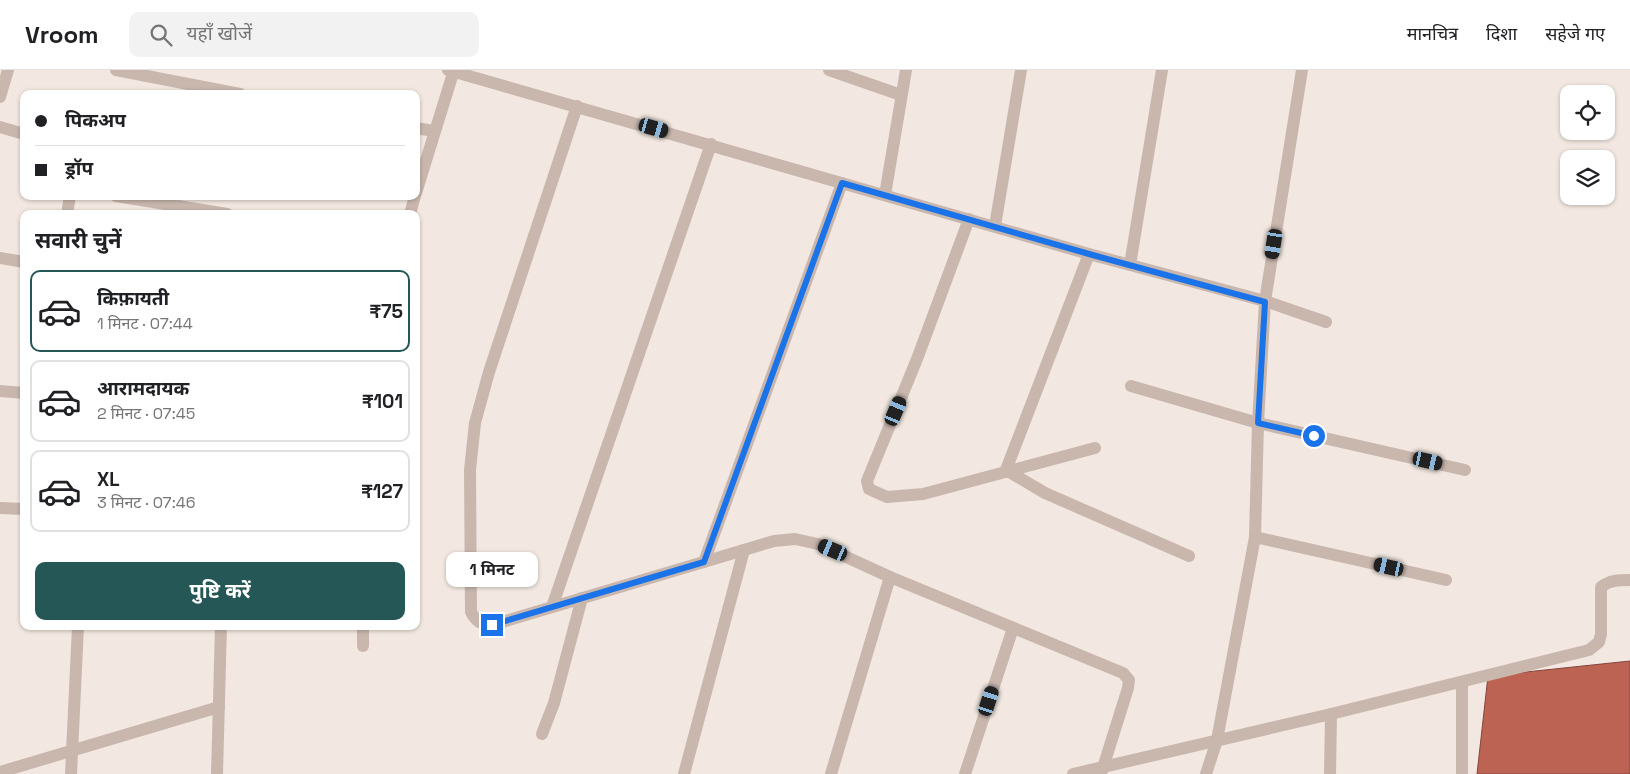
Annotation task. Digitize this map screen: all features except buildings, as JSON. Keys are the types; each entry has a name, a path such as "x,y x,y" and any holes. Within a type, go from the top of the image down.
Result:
{"street":[{"path":"0,97 8,70"},
{"path":"116,70 219,90"},
{"path":"420,179 452,70 1089,254 1265,302 1326,322"},
{"path":"829,70 901,95"},
{"path":"885,195 906,70"},
{"path":"995,226 1021,70"},
{"path":"1130,265 1162,70"},
{"path":"1206,774 1217,740 1255,537 1258,423 1265,302 1302,70"},
{"path":"577,106 489,372 475,423 470,470 470,612 474,618 485,625 492,625 774,541 795,539 818,544 890,578 1123,673 1129,680 1128,688 1102,771"},
{"path":"0,127 20,133"},
{"path":"420,129 434,131"},
{"path":"552,607 711,144"},
{"path":"704,562 842,183"},
{"path":"141,200 202,210"},
{"path":"969,219 918,358 867,481 868,489 876,494 900,497 923,494 1006,470 1095,448"},
{"path":"1006,470 1089,254"},
{"path":"0,258 20,261"},
{"path":"1131,386 1258,423 1466,470"},
{"path":"0,391 20,393"},
{"path":"1006,470 1045,493 1190,556"},
{"path":"0,508 20,509"},
{"path":"1255,537 1446,580"},
{"path":"684,774 744,550"},
{"path":"831,774 890,578"},
{"path":"1073,774 1102,771 1217,740 1331,714 1589,650 1599,642 1601,634 1602,587 1607,582 1630,580"},
{"path":"542,734 554,703 582,598"},
{"path":"965,774 1013,628"},
{"path":"72,774 78,630"},
{"path":"217,774 221,630"},
{"path":"363,630 363,646"},
{"path":"1462,682 1462,774"},
{"path":"0,772 219,707"},
{"path":"1330,774 1331,714"}],"route":[{"path":"492,625 704,562 842,183 1265,302 1258,423 1314,436"}]}
